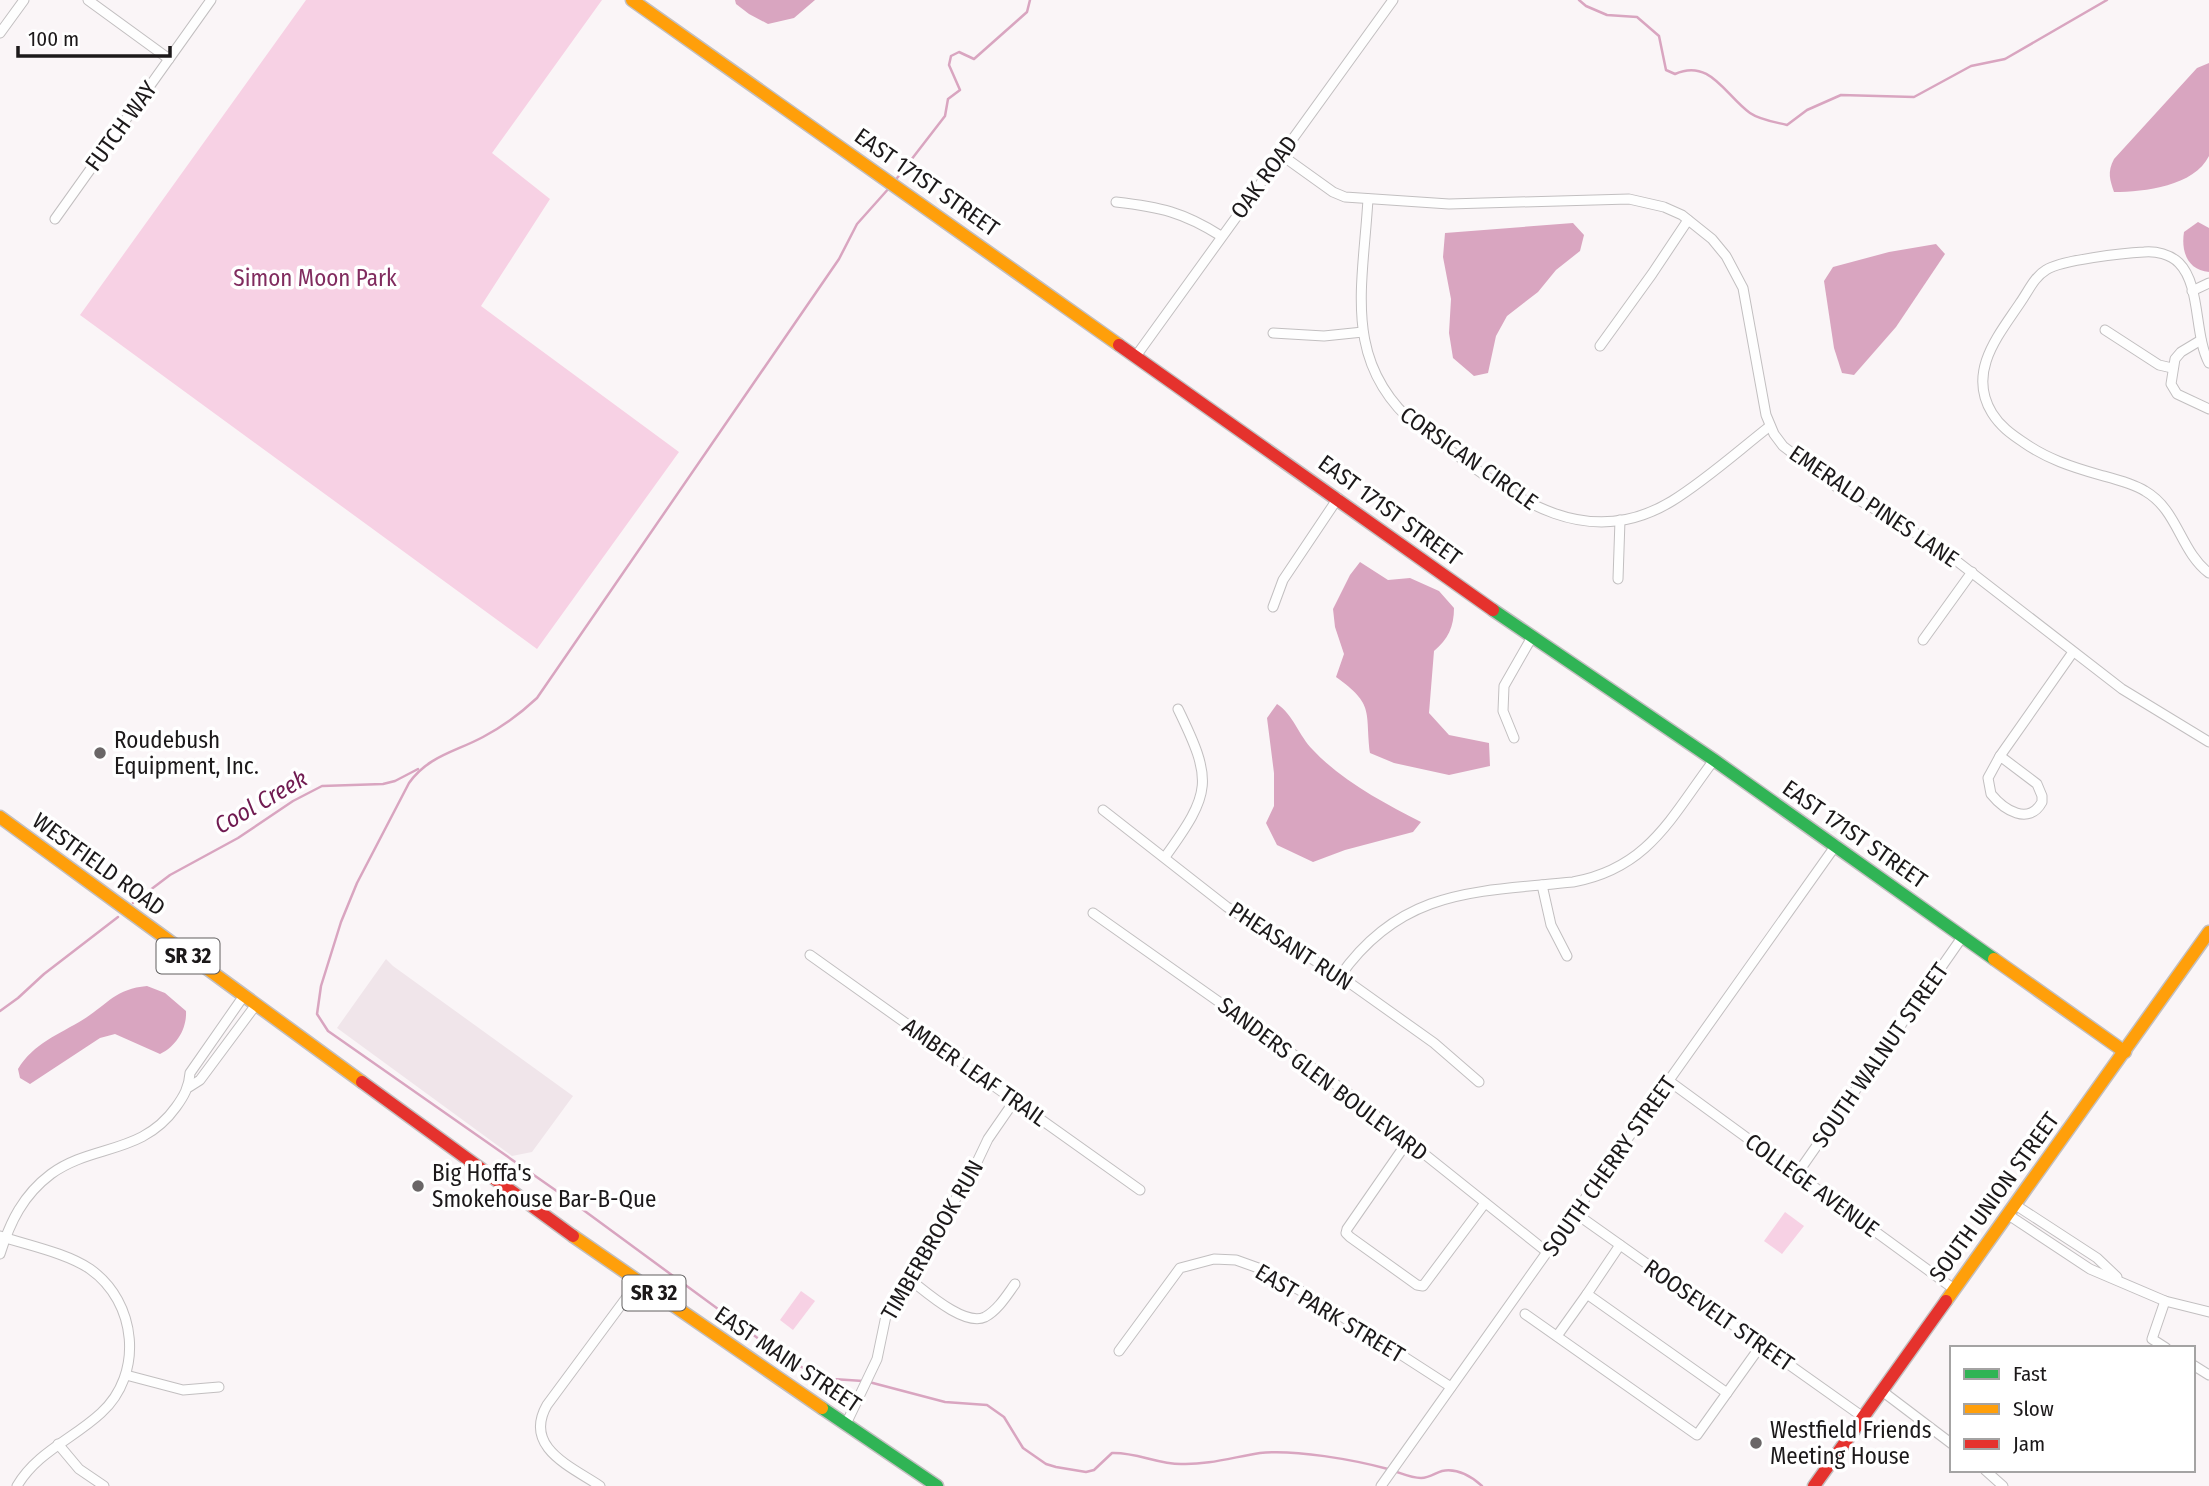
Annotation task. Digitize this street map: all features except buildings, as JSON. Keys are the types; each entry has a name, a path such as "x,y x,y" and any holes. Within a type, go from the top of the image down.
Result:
{"street":[{"path":"0,33 24,0"},
{"path":"88,0 169,59"},
{"name":"FUTCH WAY","path":"55,219 211,0"},
{"name":"EAST 171ST STREET","path":"632,0 1532,637 1836,845 2125,1052"},
{"name":"OAK ROAD","path":"1136,356 1392,0"},
{"name":"EMERALD PINES LANE","path":"1280,154 1333,192 1345,197 1449,204 1629,199 1664,207 1688,219 1712,239 1726,256 1743,288 1763,405 1770,426 1783,446 1807,467 1861,502 1936,545 2146,705 2209,742"},
{"name":"CORSICAN CIRCLE","path":"1368,199 1363,332 1370,364 1378,382 1389,399 1418,426 1540,510 1575,520 1620,520 1655,510 1672,501 1770,426"},
{"path":"1116,202 1174,211 1221,236"},
{"path":"1600,345 1688,219"},
{"path":"2209,363 2201,340 2188,276 2178,262 2165,254 2146,252 2066,262 2047,268 2032,284 1987,354 1982,374 1988,406 2002,426 2038,453 2067,465 2137,486 2153,497 2170,514 2194,559 2209,573"},
{"path":"2192,291 2209,283"},
{"path":"2105,330 2160,365 2172,368"},
{"path":"1273,334 1324,336 1363,332"},
{"path":"2201,340 2181,352 2175,359 2171,384 2177,394 2209,409"},
{"path":"1273,607 1283,580 1338,498"},
{"path":"1618,579 1620,520"},
{"path":"1923,640 1972,572"},
{"path":"1514,738 1503,711 1504,686 1532,637"},
{"path":"2000,756 2029,777 2040,789 2042,802 2032,813 2025,815 2014,812 1991,794 1988,778 2000,756 2073,652"},
{"path":"1166,857 1196,811 1203,783 1198,753 1178,709"},
{"path":"1340,976 1352,959 1377,935 1418,908 1464,893 1589,879 1619,868 1632,860 1659,833 1714,760"},
{"name":"PHEASANT RUN","path":"1103,810 1227,906 1340,976 1434,1043 1479,1082"},
{"name":"WESTFIELD ROAD","path":"0,817 376,1094"},
{"name":"SOUTH CHERRY STREET","path":"1381,1486 1836,845"},
{"path":"1542,885 1551,925 1567,956"},
{"name":"SANDERS GLEN BOULEVARD","path":"1093,913 1348,1093 1548,1252"},
{"name":"SOUTH UNION STREET","path":"1814,1486 2209,932"},
{"name":"SOUTH WALNUT STREET","path":"1797,1174 1963,936"},
{"name":"AMBER LEAF TRAIL","path":"810,955 1140,1190"},
{"path":"189,1087 190,1073 243,997"},
{"path":"0,1254 3,1237 15,1214 41,1182 64,1167 134,1142 164,1123 189,1087 200,1080 255,1006"},
{"name":"COLLEGE AVENUE","path":"1669,1081 1954,1289"},
{"name":"EAST MAIN STREET","path":"376,1094 638,1282 846,1424 918,1481 937,1486"},
{"name":"TIMBERBROOK RUN","path":"846,1424 877,1359 887,1311 927,1249 939,1223 968,1181 988,1139 1015,1100"},
{"path":"1408,1141 1348,1227 1346,1232 1350,1237 1417,1285 1423,1286 1485,1203"},
{"path":"2011,1209 2097,1258 2121,1281 2165,1301 2209,1312"},
{"name":"ROOSEVELT STREET","path":"1575,1213 1864,1416"},
{"path":"3,1237 79,1263 99,1276 121,1305 131,1340 126,1375 102,1413 32,1465 17,1486"},
{"path":"1557,1336 1620,1245"},
{"name":"EAST PARK STREET","path":"1119,1351 1180,1268 1214,1259 1236,1260 1261,1269 1310,1296 1451,1387"},
{"path":"908,1278 956,1313 974,1319 990,1314 1015,1284"},
{"path":"600,1486 551,1452 541,1439 539,1426 547,1405 638,1282"},
{"path":"1587,1294 1727,1392"},
{"path":"2163,1346 2152,1339 2165,1301"},
{"path":"1525,1314 1697,1435 1762,1345"},
{"path":"126,1375 183,1390 219,1387"},
{"path":"1882,1391 1950,1442"},
{"path":"58,1444 79,1469 104,1486"},
{"path":"1987,1472 2003,1486"}],"shaded area":[{"path":"735,0 815,0 794,18 768,24 749,14 736,4"},
{"path":"2209,63 2209,156 2202,166 2181,181 2168,185 2140,191 2114,192 2110,172 2114,159 2197,68"},
{"path":"2198,222 2209,228 2209,272 2195,268 2185,252 2184,232"},
{"path":"1573,223 1584,235 1580,251 1556,270 1538,292 1507,316 1496,336 1488,373 1474,376 1453,358 1449,333 1451,299 1443,257 1445,233"},
{"path":"1936,244 1945,254 1896,327 1854,375 1842,373 1834,348 1824,281 1833,267 1889,252"},
{"path":"1360,562 1388,580 1410,578 1439,591 1454,608 1449,632 1434,651 1429,713 1449,735 1489,743 1490,766 1449,775 1394,763 1370,753 1363,702 1336,677 1344,654 1335,627 1333,609 1350,575"},
{"path":"1277,704 1287,713 1313,750 1337,772 1378,799 1421,822 1413,832 1345,850 1313,862 1277,845 1266,823 1274,806 1274,773 1267,718"},
{"path":"386,959 573,1096 532,1152 512,1156 337,1028"},
{"path":"147,986 165,993 186,1011 180,1036 166,1051 160,1054 115,1034 100,1038 30,1084 20,1078 18,1069 39,1046 119,994"}],"green space":[{"name":"Simon Moon Park","path":"306,0 602,0 492,153 550,199 481,306 679,452 537,649 80,315"},
{"path":"1785,1212 1804,1226 1782,1254 1764,1241"},
{"path":"801,1291 815,1301 793,1330 780,1320"}],"waterway":[{"path":"894,182 945,116 948,99 960,90 949,65 951,56 959,52 974,59 1027,12 1030,0"},
{"path":"1579,0 1607,15 1637,17 1659,36 1666,70 1675,74 1687,70 1708,75 1750,113 1787,125 1807,110 1841,95 1914,97 1971,66 2005,59 2107,0"},
{"path":"561,1194 328,1031 317,1014 321,986 341,922 357,883 409,783 433,761 497,729 537,698 839,259 857,224 890,187"},
{"name":"Cool Creek","path":"133,903 170,875 238,838 293,801 322,786 383,784 418,769"},
{"name":"Cool Creek","path":"0,1011 118,917"},
{"path":"567,1198 782,1356 807,1370 833,1379 863,1381"},
{"path":"869,1382 945,1402 987,1405 1004,1417 1023,1448 1046,1464 1056,1467 1086,1472 1094,1470 1112,1453 1191,1464 1274,1452 1324,1456 1388,1469"},
{"path":"1394,1471 1421,1478 1442,1471 1459,1472 1482,1486"}],"traffic: fast":[{"path":"1493,610 1714,760 1994,959"},
{"path":"822,1408 937,1486"}],"traffic: slow":[{"path":"632,0 1119,345"},
{"path":"0,817 362,1082"},
{"path":"1946,1301 2209,932"},
{"path":"1994,959 2125,1052"},
{"path":"573,1236 822,1408"}],"traffic: jam":[{"path":"1119,345 1493,610"},
{"path":"362,1082 573,1236"},
{"path":"1814,1486 1946,1301"}],"place":[{"name":"Roudebush Equipment, Inc.","path":"100,753"},
{"name":"Big Hoffa's Smokehouse Bar-B-Que","path":"418,1186"},
{"name":"Westfield Friends Meeting House","path":"1756,1443"}]}
